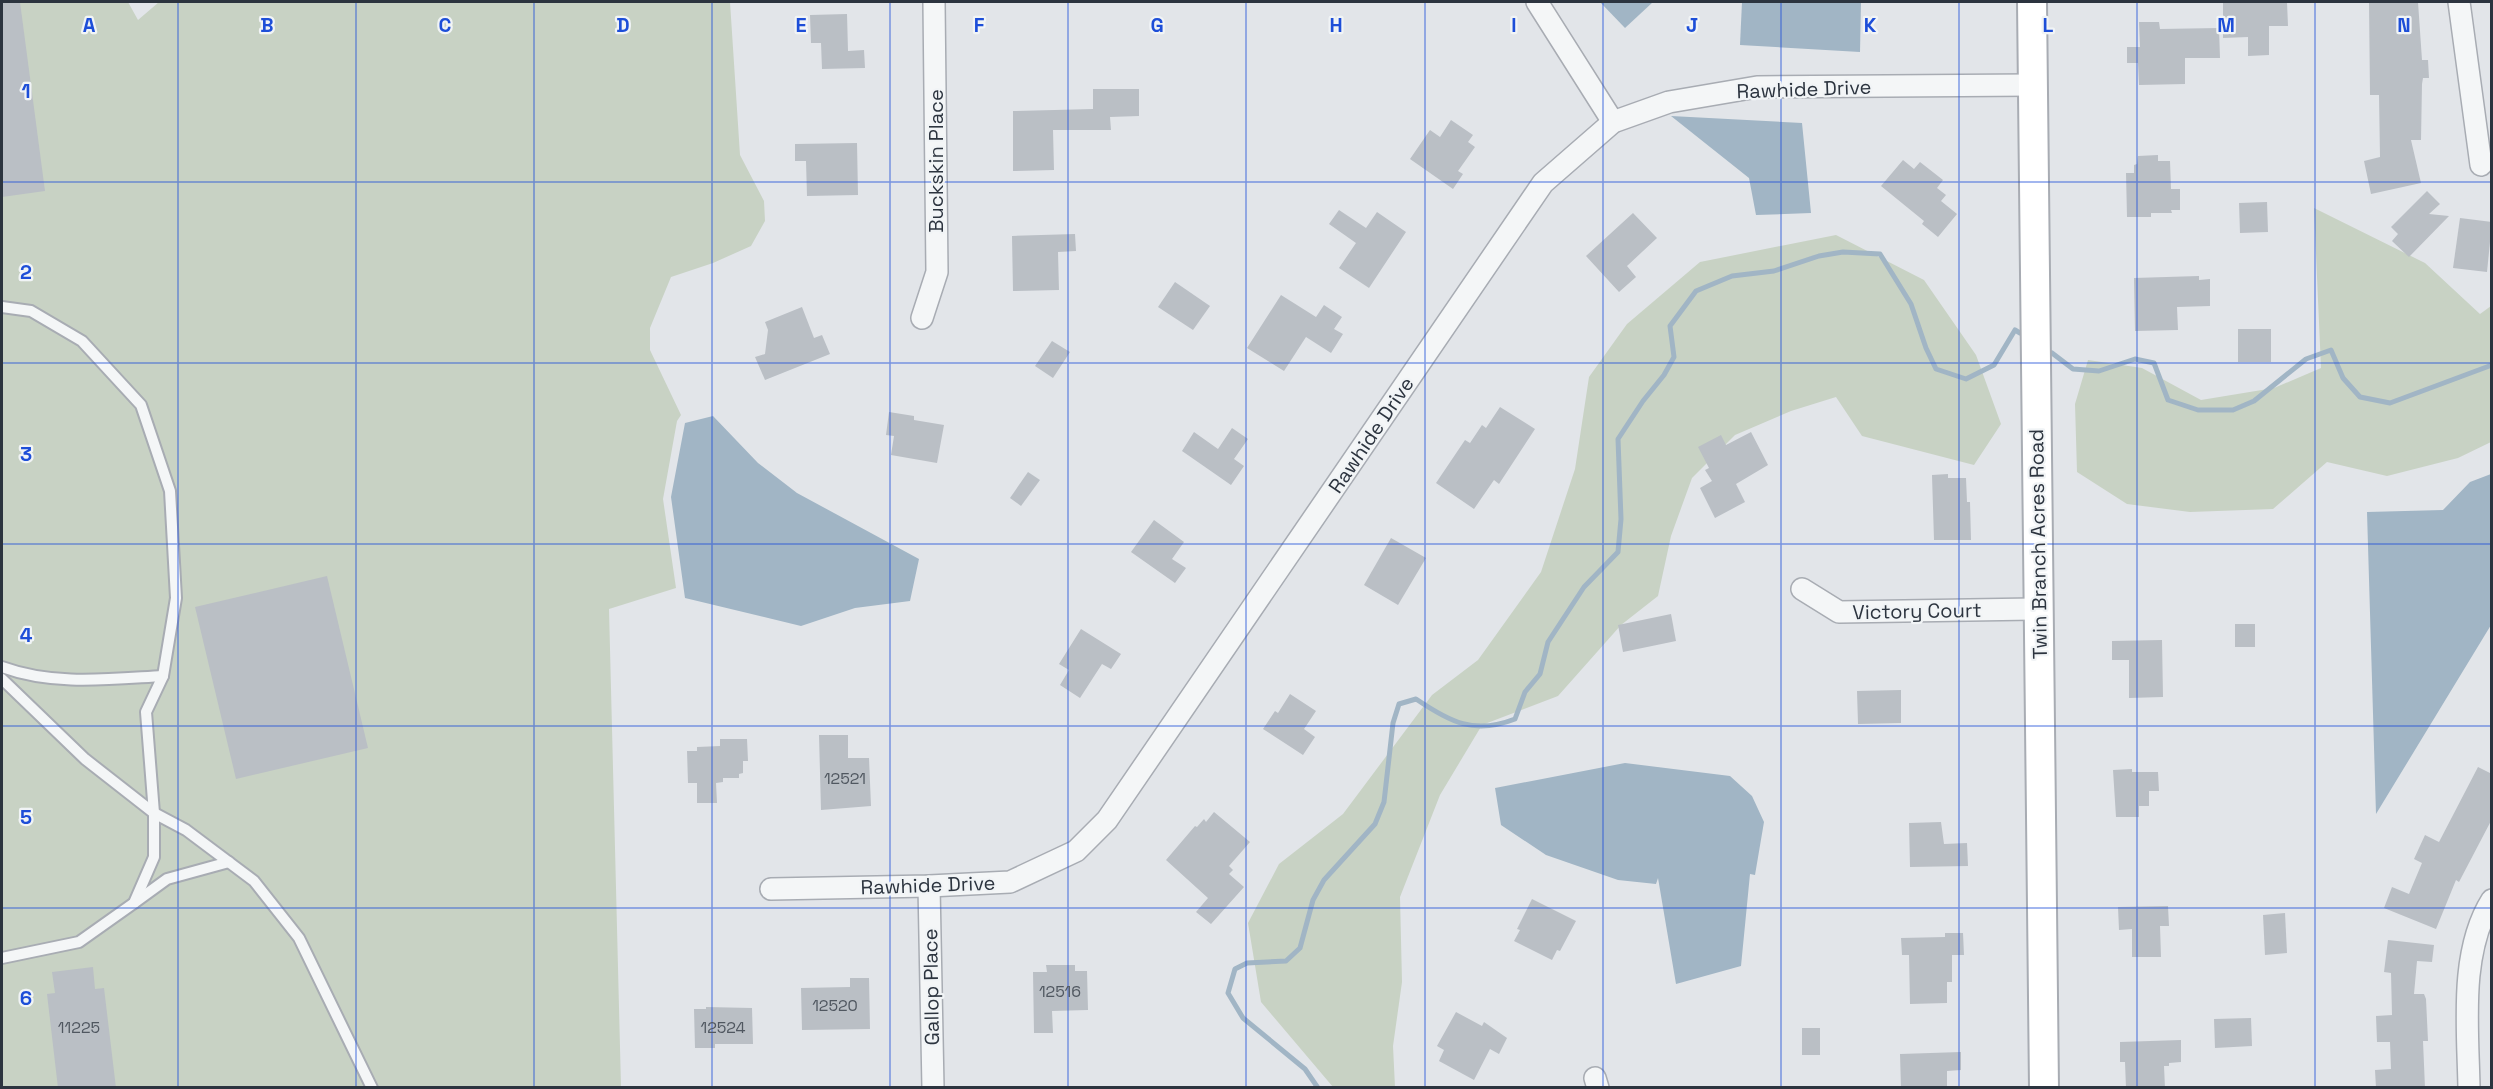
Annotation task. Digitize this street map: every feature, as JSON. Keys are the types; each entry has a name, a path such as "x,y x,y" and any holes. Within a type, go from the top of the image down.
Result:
{"street":[{"name":"Buckskin Place","path":"922,318 937,272 934,2"},
{"path":"1537,2 1612,122"},
{"name":"Twin Branch Acres Road","path":"2032,2 2044,1088"},
{"path":"2459,2 2481,165"},
{"name":"Rawhide Drive","path":"771,889 1010,882 1076,851 1107,820 1543,183 1612,122 1669,102 1757,87 2033,85"},
{"name":"Victory Court","path":"1802,589 1839,612 2039,609"},
{"name":"Gallop Place","path":"929,886 933,1088"},
{"path":"2469,1088 2468,976 2482,914 2492,900"}],"lane":[{"path":"2,307 31,311 82,341 141,405 170,491 176,598 163,676 146,712 154,813 153,857 134,903"},
{"path":"2,668 23,675 78,681 163,676"},
{"path":"2,679 86,759 154,813 186,830 254,881 298,938 372,1088"},
{"path":"2,958 12,958 79,942 167,879 229,862"}],"green space":[{"path":"2,2 128,2 138,20 159,2 730,2 740,155 764,201 765,221 751,246 713,263 671,277 650,328 650,350 681,415 677,421 663,499 676,588 609,609 621,1087 2,1088"},
{"path":"2314,208 2425,263 2480,314 2491,306 2491,442 2458,458 2387,476 2327,462 2273,509 2190,512 2127,504 2077,472 2075,404 2088,360 2142,368 2201,400 2274,388 2321,368"},
{"path":"1836,235 1924,280 1976,355 2001,424 1974,465 1862,436 1836,397 1791,411 1735,435 1692,478 1671,536 1658,596 1621,625 1558,696 1482,725 1440,795 1400,897 1402,982 1393,1046 1395,1087 1333,1087 1261,1002 1248,923 1279,864 1343,814 1432,695 1478,660 1541,572 1575,469 1589,377 1627,324 1700,262"}],"water":[{"path":"1600,2 1653,2 1625,28"},
{"path":"1742,2 1861,2 1860,52 1740,45"},
{"path":"1671,116 1802,123 1811,213 1756,215 1749,178"},
{"path":"713,416 758,463 797,493 919,559 910,601 855,608 801,626 685,598 671,497 685,423"},
{"path":"2491,474 2491,625 2376,814 2367,512 2443,510 2470,482"},
{"path":"1625,763 1730,776 1752,796 1764,822 1755,875 1750,874 1741,966 1676,984 1658,878 1656,884 1618,880 1546,855 1501,825 1495,788"}],"building":[{"path":"2,2 20,2 45,191 2,197"},
{"path":"2287,2 2288,26 2269,26 2269,55 2248,56 2248,37 2223,38 2223,3"},
{"path":"2369,2 2418,2 2422,60 2428,60 2429,78 2423,78 2422,84 2421,140 2411,140 2421,183 2371,194 2364,161 2380,157 2379,95 2370,95"},
{"path":"847,14 848,51 864,50 865,68 822,69 821,43 811,43 810,15"},
{"path":"2139,22 2159,22 2160,29 2219,28 2220,58 2185,58 2185,84 2139,85 2138,63 2127,63 2127,47 2140,47"},
{"path":"1093,89 1139,89 1139,116 1110,117 1111,130 1053,130 1054,170 1013,171 1013,111 1093,109"},
{"path":"1451,120 1473,135 1468,142 1475,147 1458,171 1463,174 1453,189 1410,159 1430,130 1440,137"},
{"path":"857,143 858,195 807,196 806,161 795,161 795,144"},
{"path":"2158,155 2158,161 2170,161 2171,189 2180,189 2180,210 2171,210 2172,213 2151,213 2151,217 2127,217 2126,173 2134,173 2134,165 2137,164 2138,156"},
{"path":"1903,160 1914,169 1920,162 1943,180 1937,188 1946,195 1941,201 1957,214 1938,237 1922,224 1924,221 1881,186"},
{"path":"2427,191 2440,204 2429,214 2449,216 2409,257 2392,241 2398,234 2391,227"},
{"path":"2267,202 2268,232 2240,233 2239,203"},
{"path":"1339,210 1366,228 1377,212 1406,232 1369,288 1339,268 1356,243 1329,224"},
{"path":"1633,213 1657,238 1627,266 1636,277 1619,292 1586,256"},
{"path":"2460,218 2492,222 2487,272 2453,268"},
{"path":"1075,234 1076,251 1058,252 1059,290 1013,291 1012,236"},
{"path":"2199,276 2199,280 2210,279 2210,306 2177,307 2178,330 2135,331 2134,278"},
{"path":"1175,282 1210,306 1193,330 1158,307"},
{"path":"1281,295 1316,317 1324,305 1342,317 1334,329 1343,334 1331,353 1306,337 1284,371 1247,348"},
{"path":"802,307 814,338 822,335 830,354 765,380 755,357 765,354 768,330 765,322"},
{"path":"2238,329 2271,329 2271,362 2238,362"},
{"path":"1052,341 1070,352 1053,378 1035,366"},
{"path":"1500,407 1535,429 1499,484 1494,480 1474,509 1436,483 1465,440 1470,443 1482,425 1486,428"},
{"path":"889,412 914,416 914,420 944,425 937,463 891,455 894,436 886,435"},
{"path":"1232,428 1248,439 1234,459 1244,466 1231,485 1182,451 1194,432 1218,449"},
{"path":"1751,432 1768,465 1736,484 1745,502 1715,518 1700,488 1712,481 1705,470 1709,468 1698,447 1721,435 1726,445"},
{"path":"1028,472 1040,480 1021,506 1010,498"},
{"path":"1948,474 1948,478 1966,478 1967,502 1970,502 1971,540 1934,540 1932,475"},
{"path":"1154,520 1184,542 1172,559 1186,568 1175,583 1131,552"},
{"path":"1391,538 1426,558 1398,605 1364,585"},
{"path":"327,576 368,748 236,779 195,607"},
{"path":"1671,614 1676,641 1623,652 1618,625"},
{"path":"2235,624 2255,624 2255,647 2235,647"},
{"path":"1081,629 1121,654 1111,669 1102,664 1080,698 1060,685 1069,670 1059,664"},
{"path":"2162,640 2163,697 2129,698 2129,660 2112,660 2112,641"},
{"path":"1901,690 1901,723 1858,724 1857,691"},
{"path":"1290,694 1316,711 1304,729 1315,737 1303,755 1263,729 1275,711 1278,713"},
{"path":"819,735 848,735 848,758 869,758 871,806 821,810"},
{"path":"720,739 747,739 748,761 743,761 743,773 739,774 739,778 723,778 723,782 716,783 717,803 697,803 697,783 688,783 687,751 697,751 697,747 720,746"},
{"path":"2478,767 2492,774 2492,819 2459,882 2456,880 2436,929 2384,908 2392,887 2409,894 2422,863 2414,859 2425,835 2439,842"},
{"path":"2132,769 2132,772 2158,772 2159,791 2149,791 2149,806 2139,806 2139,817 2116,817 2113,770"},
{"path":"1214,812 1250,842 1229,866 1233,870 1229,874 1244,887 1211,924 1196,912 1208,898 1166,860 1195,826 1197,827 1204,819 1206,822"},
{"path":"1941,822 1944,844 1967,843 1968,866 1910,867 1909,823"},
{"path":"1532,899 1576,921 1560,951 1557,950 1552,960 1514,941 1520,930 1517,929"},
{"path":"2168,906 2169,926 2160,926 2161,957 2132,957 2132,929 2119,930 2118,907"},
{"path":"2285,913 2287,953 2265,955 2263,915"},
{"path":"1945,933 1963,933 1964,955 1952,955 1952,982 1947,982 1947,1003 1910,1004 1909,955 1902,955 1901,938 1945,937"},
{"path":"2388,940 2434,945 2432,962 2417,961 2414,994 2424,994 2426,999 2428,1041 2423,1041 2425,1088 2376,1088 2375,1070 2391,1069 2390,1042 2377,1042 2376,1016 2392,1015 2391,973 2384,972"},
{"path":"1046,965 1075,965 1075,971 1087,971 1088,1010 1052,1011 1053,1033 1034,1033 1033,972 1047,972"},
{"path":"93,967 95,989 104,988 116,1088 58,1088 47,994 55,993 52,972"},
{"path":"850,978 869,978 870,1029 802,1030 801,988 850,987"},
{"path":"706,1007 752,1008 753,1044 715,1044 715,1048 695,1048 694,1009 706,1009"},
{"path":"1456,1012 1482,1026 1484,1022 1507,1038 1499,1054 1490,1049 1474,1080 1439,1061 1444,1050 1437,1046"},
{"path":"2251,1018 2252,1046 2215,1048 2214,1019"},
{"path":"1802,1028 1820,1028 1820,1055 1802,1055"},
{"path":"2181,1040 2181,1062 2164,1066 2165,1088 2126,1088 2125,1062 2120,1062 2120,1042"},
{"path":"1961,1052 1961,1070 1947,1071 1947,1088 1901,1088 1900,1054"}],"waterway":[{"path":"1318,1088 1305,1069 1243,1018 1228,993 1235,969 1247,963 1286,961 1300,948 1313,900 1324,880 1375,824 1384,802 1393,723 1399,704 1416,699 1451,720 1475,726 1500,724 1515,719 1525,692 1540,674 1548,642 1584,587 1618,552 1621,519 1618,439 1643,401 1664,375 1674,357 1670,326 1696,291 1732,276 1774,271 1819,256 1843,252 1880,254 1911,304 1936,369 1966,379 1994,365 2015,330 2020,333"},
{"path":"2052,353 2073,369 2099,371 2135,359 2154,363 2168,400 2198,410 2233,410 2254,401 2306,359 2331,350 2343,378 2360,397 2390,403 2492,365"}]}
